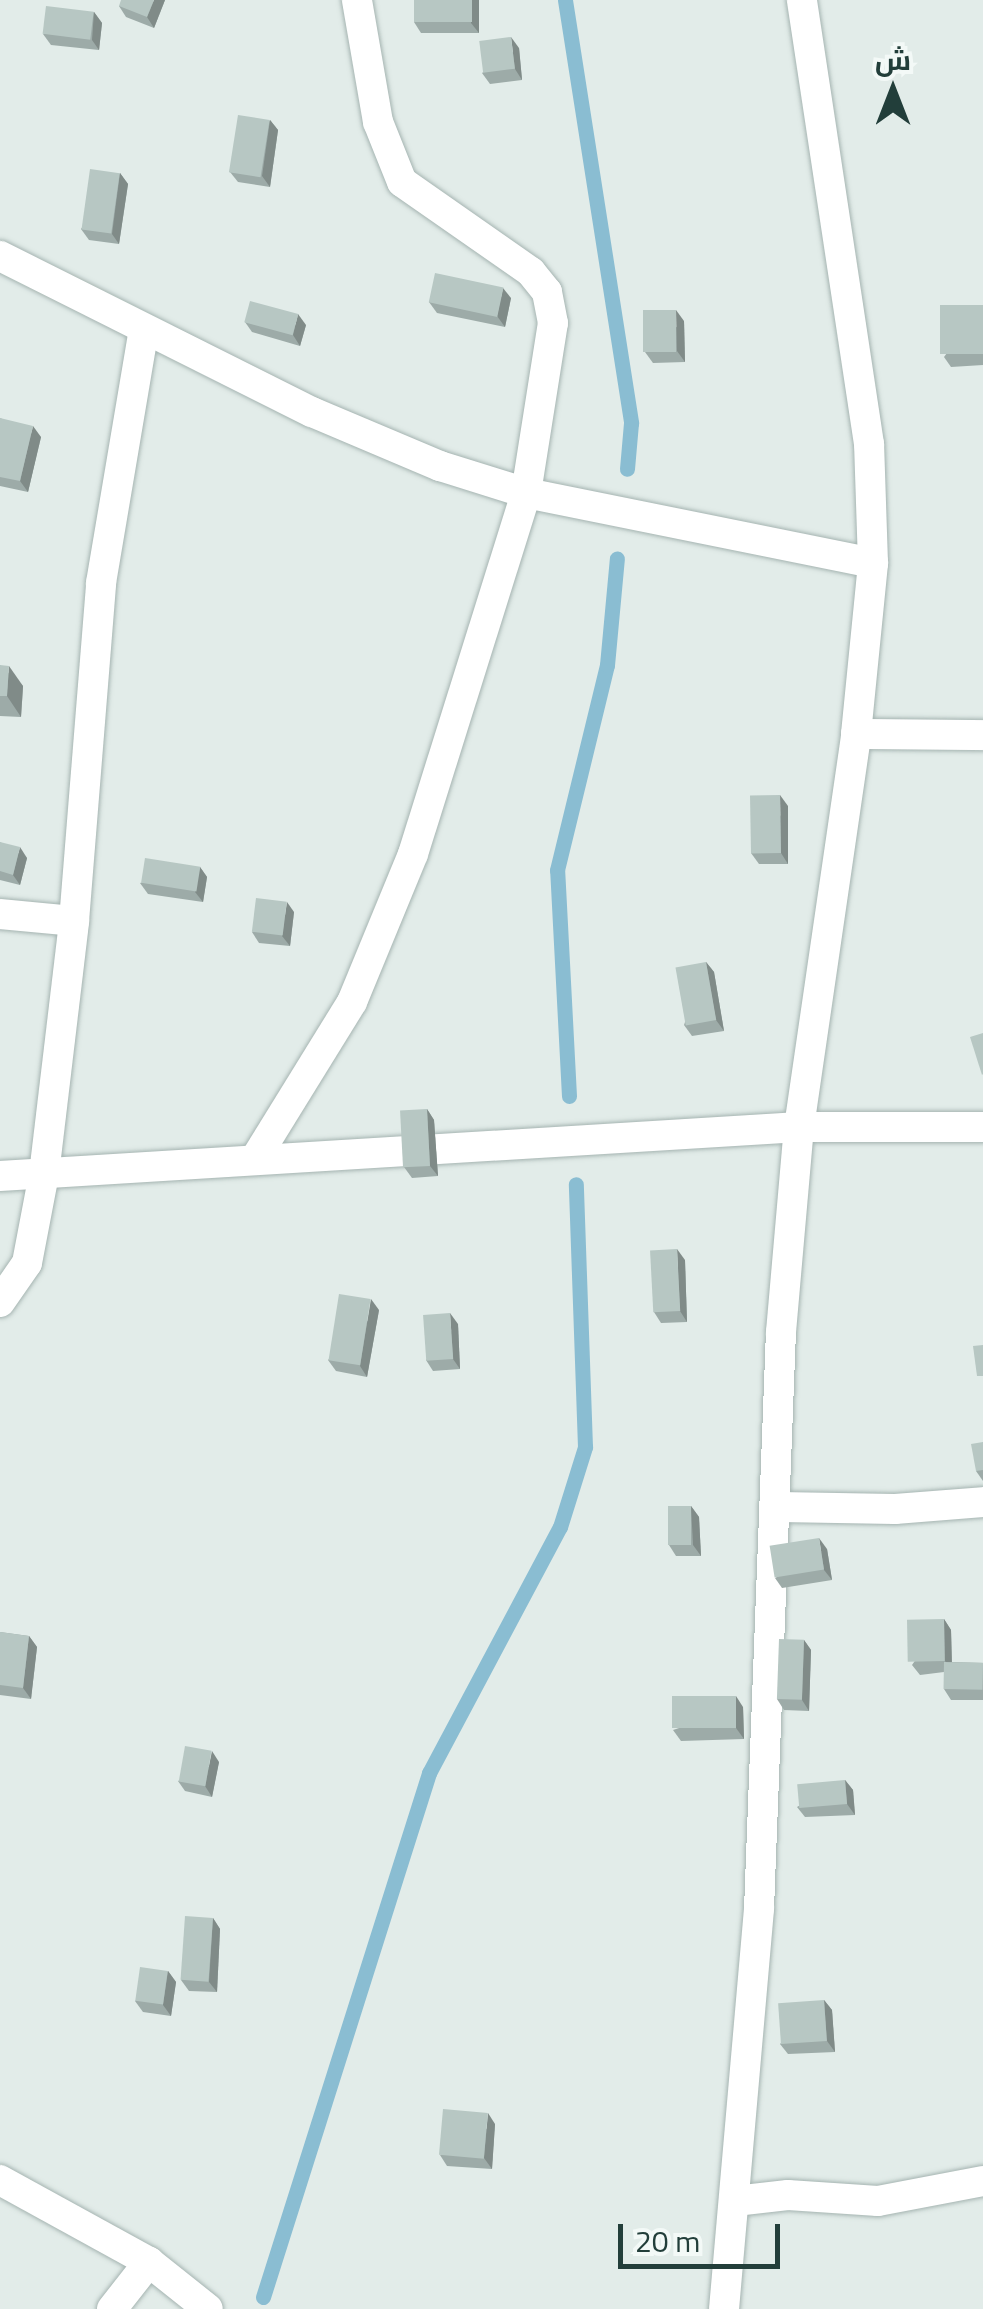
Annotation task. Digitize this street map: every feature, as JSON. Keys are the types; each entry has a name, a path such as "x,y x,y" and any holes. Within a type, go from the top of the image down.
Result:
{"street":[{"path":"255,1159 352,1002 412,854 526,493 552,324 548,292 531,272 402,182 378,122 357,0"},
{"path":"724,2309 759,1909 779,1507 782,1332 799,1127 856,734 873,563 869,444 802,0"},
{"path":"0,256 312,412 440,466 526,493 873,563"},
{"path":"0,1302 27,1264 44,1174 74,921 101,583 144,330"},
{"path":"856,734 983,736"},
{"path":"0,914 74,921"},
{"path":"0,1176 799,1127 983,1127"},
{"path":"779,1507 896,1510 983,1502"},
{"path":"0,2180 149,2262 208,2309"},
{"path":"735,2201 788,2195 878,2201 983,2181"},
{"path":"112,2309 149,2262"}],"building":[{"path":"121,0 154,0 147,17 119,6"},
{"path":"414,0 472,0 472,22 414,22"},
{"path":"46,6 94,12 90,40 43,34"},
{"path":"511,37 515,69 483,73 479,41"},
{"path":"238,115 270,120 261,177 229,172"},
{"path":"90,169 120,173 111,234 82,229"},
{"path":"435,273 503,288 497,317 429,302"},
{"path":"250,301 298,314 293,335 244,322"},
{"path":"940,305 983,305 983,354 940,354"},
{"path":"643,310 676,310 676,352 643,352"},
{"path":"0,418 33,426 20,481 0,477"},
{"path":"0,665 9,666 7,696 0,696"},
{"path":"780,795 781,853 751,854 750,796"},
{"path":"0,842 20,847 13,875 0,871"},
{"path":"145,858 200,867 196,891 141,883"},
{"path":"256,898 287,902 283,936 252,932"},
{"path":"706,962 716,1020 686,1025 675,967"},
{"path":"983,1033 983,1074 982,1075 970,1037"},
{"path":"427,1109 430,1166 403,1167 400,1110"},
{"path":"677,1249 680,1311 653,1312 650,1250"},
{"path":"339,1294 371,1299 360,1365 329,1360"},
{"path":"450,1313 453,1359 426,1361 423,1315"},
{"path":"983,1345 983,1376 977,1376 973,1346"},
{"path":"983,1442 983,1470 976,1471 971,1444"},
{"path":"668,1506 691,1506 691,1545 668,1545"},
{"path":"819,1538 824,1570 775,1577 770,1546"},
{"path":"944,1619 945,1661 908,1662 907,1620"},
{"path":"0,1632 29,1636 23,1688 0,1685"},
{"path":"779,1639 804,1640 802,1700 777,1699"},
{"path":"944,1662 983,1663 983,1690 944,1689"},
{"path":"672,1696 736,1696 736,1728 672,1728"},
{"path":"185,1746 212,1751 205,1786 179,1781"},
{"path":"845,1780 847,1804 799,1808 797,1784"},
{"path":"185,1916 213,1918 208,1982 181,1980"},
{"path":"140,1967 168,1971 163,2005 135,2001"},
{"path":"824,2000 827,2041 781,2044 778,2003"},
{"path":"443,2109 488,2113 484,2159 439,2155"}],"waterway":[{"path":"565,0 631,423 627,469"},
{"path":"569,1096 557,870 607,665 617,558"},
{"path":"263,2297 429,1773 560,1527 585,1447 576,1184"}]}
